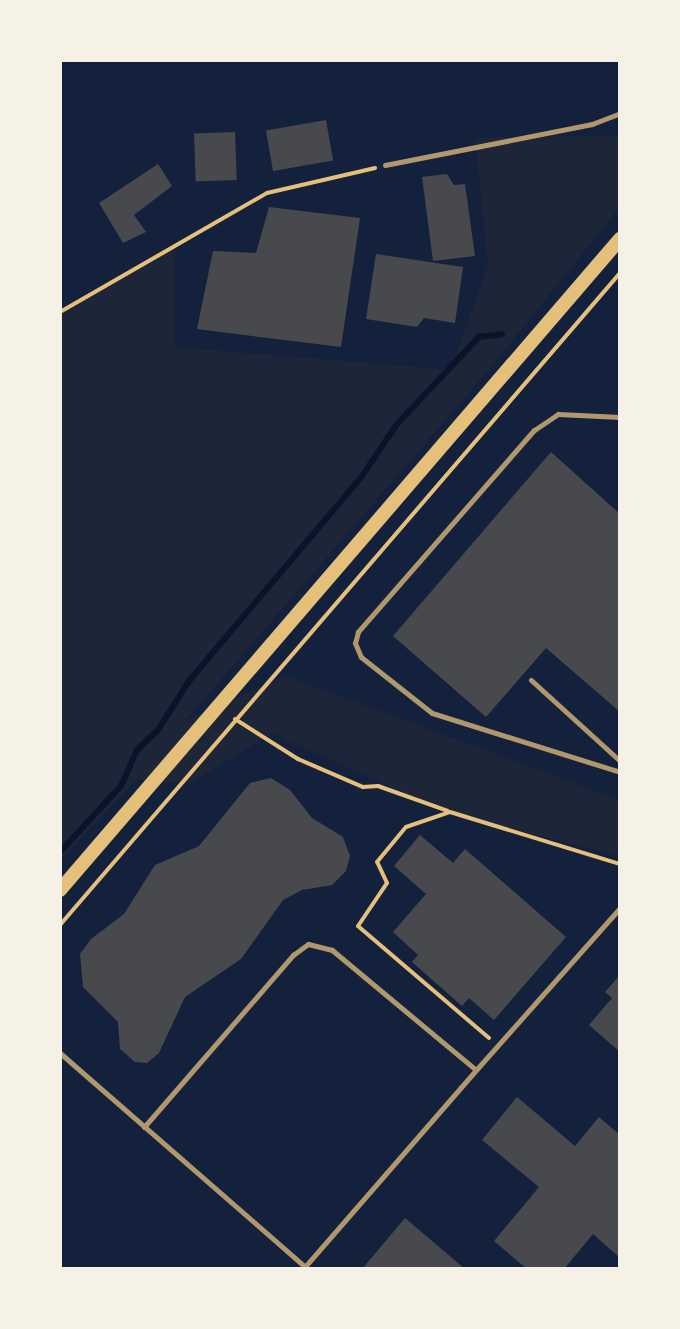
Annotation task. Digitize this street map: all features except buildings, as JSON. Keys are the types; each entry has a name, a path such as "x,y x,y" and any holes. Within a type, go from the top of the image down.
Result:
{"main road":[{"path":"60,890 620,239"}],"lane":[{"path":"385,165 592,124 620,113"},
{"path":"620,417 558,414 534,430 358,632 355,643 361,657 432,713 620,772"},
{"path":"531,680 620,761"},
{"path":"60,1053 306,1268 497,1044 620,908"},
{"path":"144,1127 293,955 308,944 332,950 476,1070"}],"path":[{"path":"60,312 267,193 385,165"},
{"path":"60,925 620,273"},
{"path":"234,719 311,765 363,787 378,786 450,812 620,864"},
{"path":"450,812 406,827 377,862 387,883 358,926 497,1044"}],"shaded area":[{"path":"620,135 620,207 486,373 185,721 286,676 620,800 620,855 448,814 273,733 189,784 137,779 60,860 60,312 175,246 175,347 451,370 488,265 475,138"}],"waterway":[{"path":"60,852 121,786 137,750 158,730 189,681 362,476 397,424 479,337 502,334"}]}
